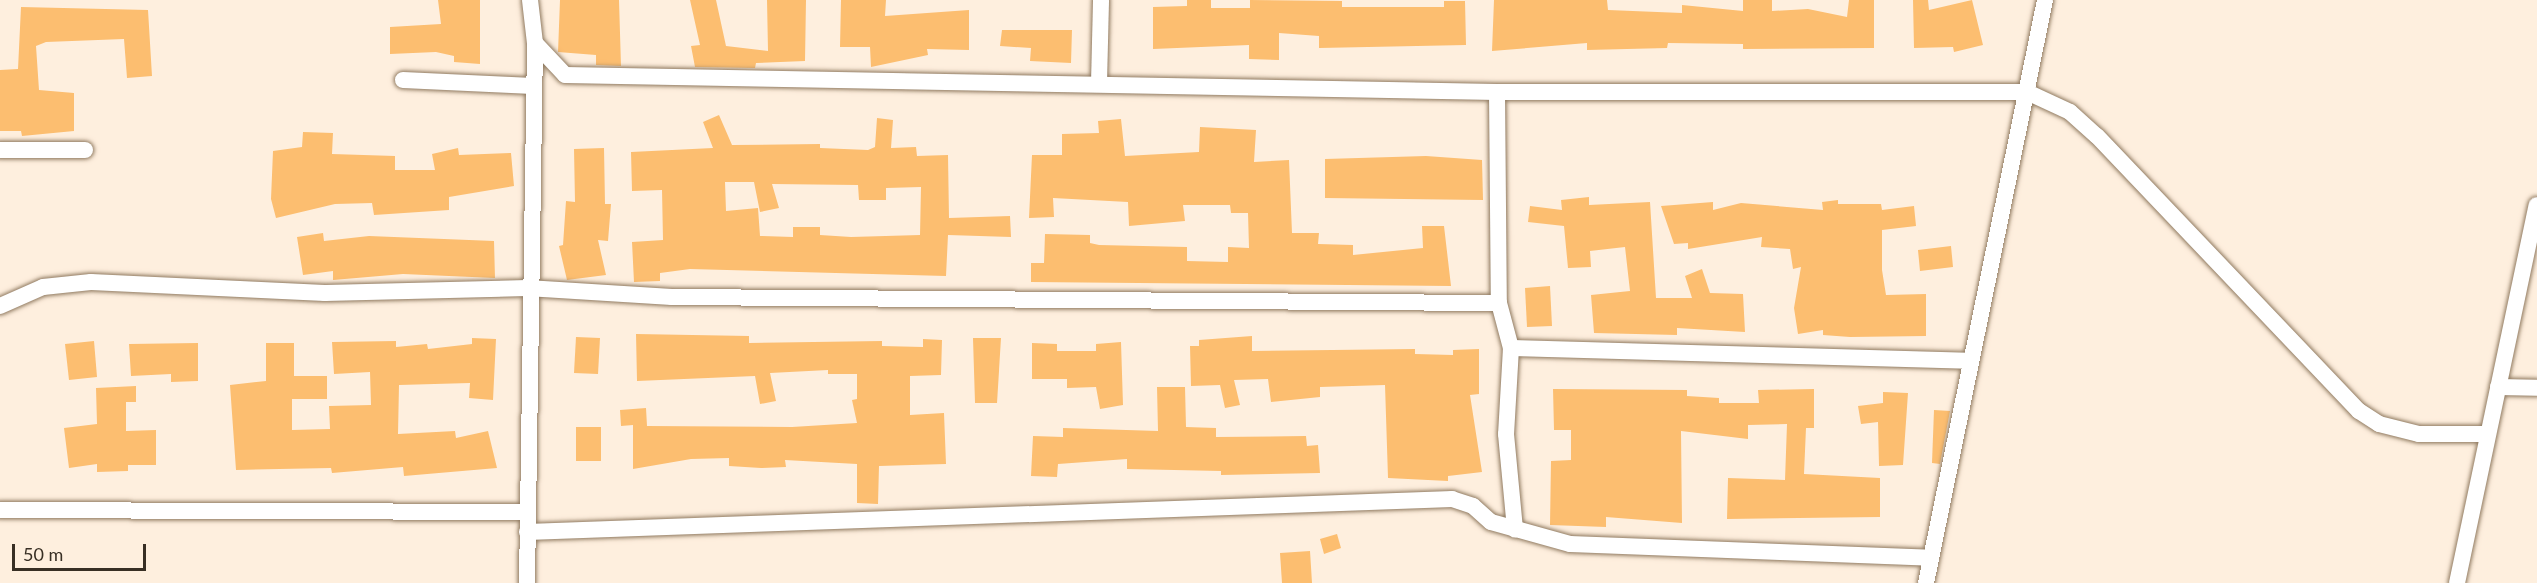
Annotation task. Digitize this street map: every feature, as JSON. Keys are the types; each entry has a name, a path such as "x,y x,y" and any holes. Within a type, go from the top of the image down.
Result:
{"street":[{"path":"527,583 527,288 535,43 530,0"},
{"path":"1099,83 1101,0"},
{"path":"1926,583 1969,361 2045,0"},
{"path":"535,43 565,75 1497,92 2026,92 2070,112 2097,136 2359,411 2379,424 2419,434 2487,435"},
{"path":"403,80 533,86"},
{"path":"1497,92 1499,303 1511,348 1506,434 1515,530"},
{"path":"0,150 85,150"},
{"path":"2457,583 2537,206"},
{"path":"0,306 43,287 91,282 315,292 527,288 672,297 1499,303"},
{"path":"1511,348 1969,361"},
{"path":"2498,387 2537,388"},
{"path":"527,532 1452,499 1515,530 1570,544 1931,558"},
{"path":"0,510 526,512"}],"building":[{"path":"438,0 480,0 480,64 454,62 454,56 436,52 390,54 390,27 441,24"},
{"path":"560,0 619,0 621,66 596,65 596,55 558,52"},
{"path":"690,0 716,0 726,46 768,51 767,0 806,0 805,61 756,63 755,68 695,67 691,46 700,45"},
{"path":"841,0 886,0 885,16 969,10 969,50 927,49 928,55 871,67 870,47 840,47"},
{"path":"1187,0 1211,0 1211,8 1250,8 1250,0 1342,1 1342,7 1444,7 1444,1 1465,1 1466,45 1319,48 1319,36 1279,33 1279,60 1249,59 1249,45 1153,49 1153,7 1187,6"},
{"path":"1494,0 1607,0 1608,10 1682,13 1682,5 1743,11 1743,0 1772,0 1772,11 1808,9 1847,17 1849,0 1874,0 1874,48 1743,49 1743,44 1668,43 1667,48 1587,50 1587,43 1492,51"},
{"path":"1913,0 1928,0 1929,10 1972,0 1983,45 1954,52 1953,47 1914,48"},
{"path":"21,7 148,10 152,76 127,78 124,39 46,42 36,46 39,90 74,93 74,131 22,136 21,131 0,131 0,70 18,69"},
{"path":"1002,30 1072,30 1071,63 1030,61 1031,48 1000,46"},
{"path":"719,115 732,145 820,144 820,148 868,150 875,147 877,118 893,120 891,148 916,147 917,156 948,155 949,218 1010,216 1011,237 948,235 946,276 690,269 660,273 660,281 634,282 632,242 663,240 662,190 632,191 631,152 713,148 703,122","holes":["725,182 754,182 760,212 779,208 772,184 858,185 859,200 886,200 886,188 921,187 920,235 851,237 820,235 820,227 793,227 793,237 760,236 758,208 726,211"]},
{"path":"1121,119 1125,156 1199,152 1200,127 1256,130 1254,162 1289,160 1292,233 1319,233 1318,244 1353,245 1353,255 1423,248 1422,226 1444,226 1451,286 1031,282 1031,263 1044,263 1045,234 1090,235 1090,243 1099,245 1187,247 1187,261 1228,262 1228,247 1249,248 1248,213 1231,213 1230,205 1183,205 1185,221 1129,226 1128,202 1053,198 1054,217 1029,218 1032,155 1062,155 1062,134 1099,133 1098,121"},
{"path":"303,132 333,133 332,154 395,156 395,170 435,170 432,154 458,148 459,155 511,153 514,186 449,197 449,210 374,215 372,203 335,204 276,218 271,199 273,151 302,147"},
{"path":"604,148 605,204 611,204 608,241 598,240 606,275 567,280 559,246 563,245 566,201 575,202 574,149"},
{"path":"1426,156 1482,160 1483,200 1325,198 1325,159"},
{"path":"1589,197 1589,205 1650,202 1656,298 1692,298 1685,276 1702,269 1710,293 1743,294 1745,332 1677,328 1677,335 1594,333 1591,295 1630,291 1625,247 1590,251 1591,267 1568,268 1564,226 1528,222 1530,206 1562,210 1561,200"},
{"path":"1838,200 1838,204 1881,204 1882,210 1914,206 1916,226 1882,230 1882,270 1886,295 1926,294 1926,336 1850,337 1823,335 1823,330 1798,334 1794,308 1801,267 1793,269 1790,249 1761,247 1762,237 1688,249 1688,243 1674,244 1661,206 1713,202 1713,210 1741,203 1823,210 1822,202"},
{"path":"323,233 324,241 369,236 494,241 495,278 403,274 333,280 333,271 303,275 297,237"},
{"path":"1951,246 1953,267 1920,271 1918,250"},
{"path":"1550,286 1552,326 1527,327 1525,288"},
{"path":"636,334 749,336 749,343 882,341 882,346 923,347 923,339 942,340 941,375 910,376 910,415 944,413 946,464 879,466 878,504 857,503 857,464 785,460 786,467 761,468 729,466 729,458 691,459 633,469 633,425 621,426 620,410 646,408 647,426 792,427 857,423 852,400 857,399 857,374 828,374 828,370 770,373 776,401 760,404 755,376 637,381"},
{"path":"1252,336 1252,351 1415,349 1415,354 1453,355 1453,350 1479,349 1479,394 1470,395 1482,472 1448,476 1448,481 1388,478 1385,385 1320,387 1320,397 1271,402 1268,379 1234,380 1240,405 1225,408 1220,385 1191,386 1190,346 1199,346 1199,340"},
{"path":"576,337 600,338 598,374 574,373"},
{"path":"472,338 496,339 493,400 469,398 470,383 399,385 398,434 455,431 456,438 488,431 497,468 404,476 403,467 332,473 331,468 236,470 230,385 266,381 266,343 294,343 294,376 327,376 327,399 292,399 292,430 330,429 329,406 371,405 370,372 334,374 332,342 396,341 396,347 427,344 428,349 472,344"},
{"path":"973,338 1001,338 997,403 975,403"},
{"path":"94,341 97,377 69,380 65,344"},
{"path":"1121,342 1123,405 1100,409 1096,387 1067,388 1067,379 1032,379 1032,343 1057,344 1057,351 1096,351 1096,344"},
{"path":"198,343 198,381 171,382 171,374 131,376 129,344"},
{"path":"136,386 136,402 126,402 126,431 156,430 156,465 128,465 128,471 97,472 97,464 69,468 64,428 97,424 96,388"},
{"path":"1157,387 1185,387 1186,427 1216,428 1216,437 1306,436 1307,446 1318,445 1320,473 1221,475 1221,471 1127,469 1127,459 1058,464 1057,477 1031,476 1033,436 1063,437 1063,428 1158,431"},
{"path":"1553,389 1687,390 1687,396 1719,398 1719,403 1759,403 1758,390 1814,389 1814,428 1806,428 1804,474 1880,478 1880,517 1727,519 1728,478 1785,480 1787,424 1748,425 1748,439 1681,431 1682,523 1606,517 1606,527 1550,525 1551,461 1571,460 1571,430 1554,430"},
{"path":"1883,392 1908,393 1903,465 1879,466 1878,422 1861,424 1858,406 1883,403"},
{"path":"1934,410 1950,411 1940,464 1932,463"},
{"path":"576,427 601,427 601,461 576,461"},
{"path":"1337,534 1341,548 1324,554 1320,539"},
{"path":"1310,551 1312,583 1282,583 1280,553"}]}
